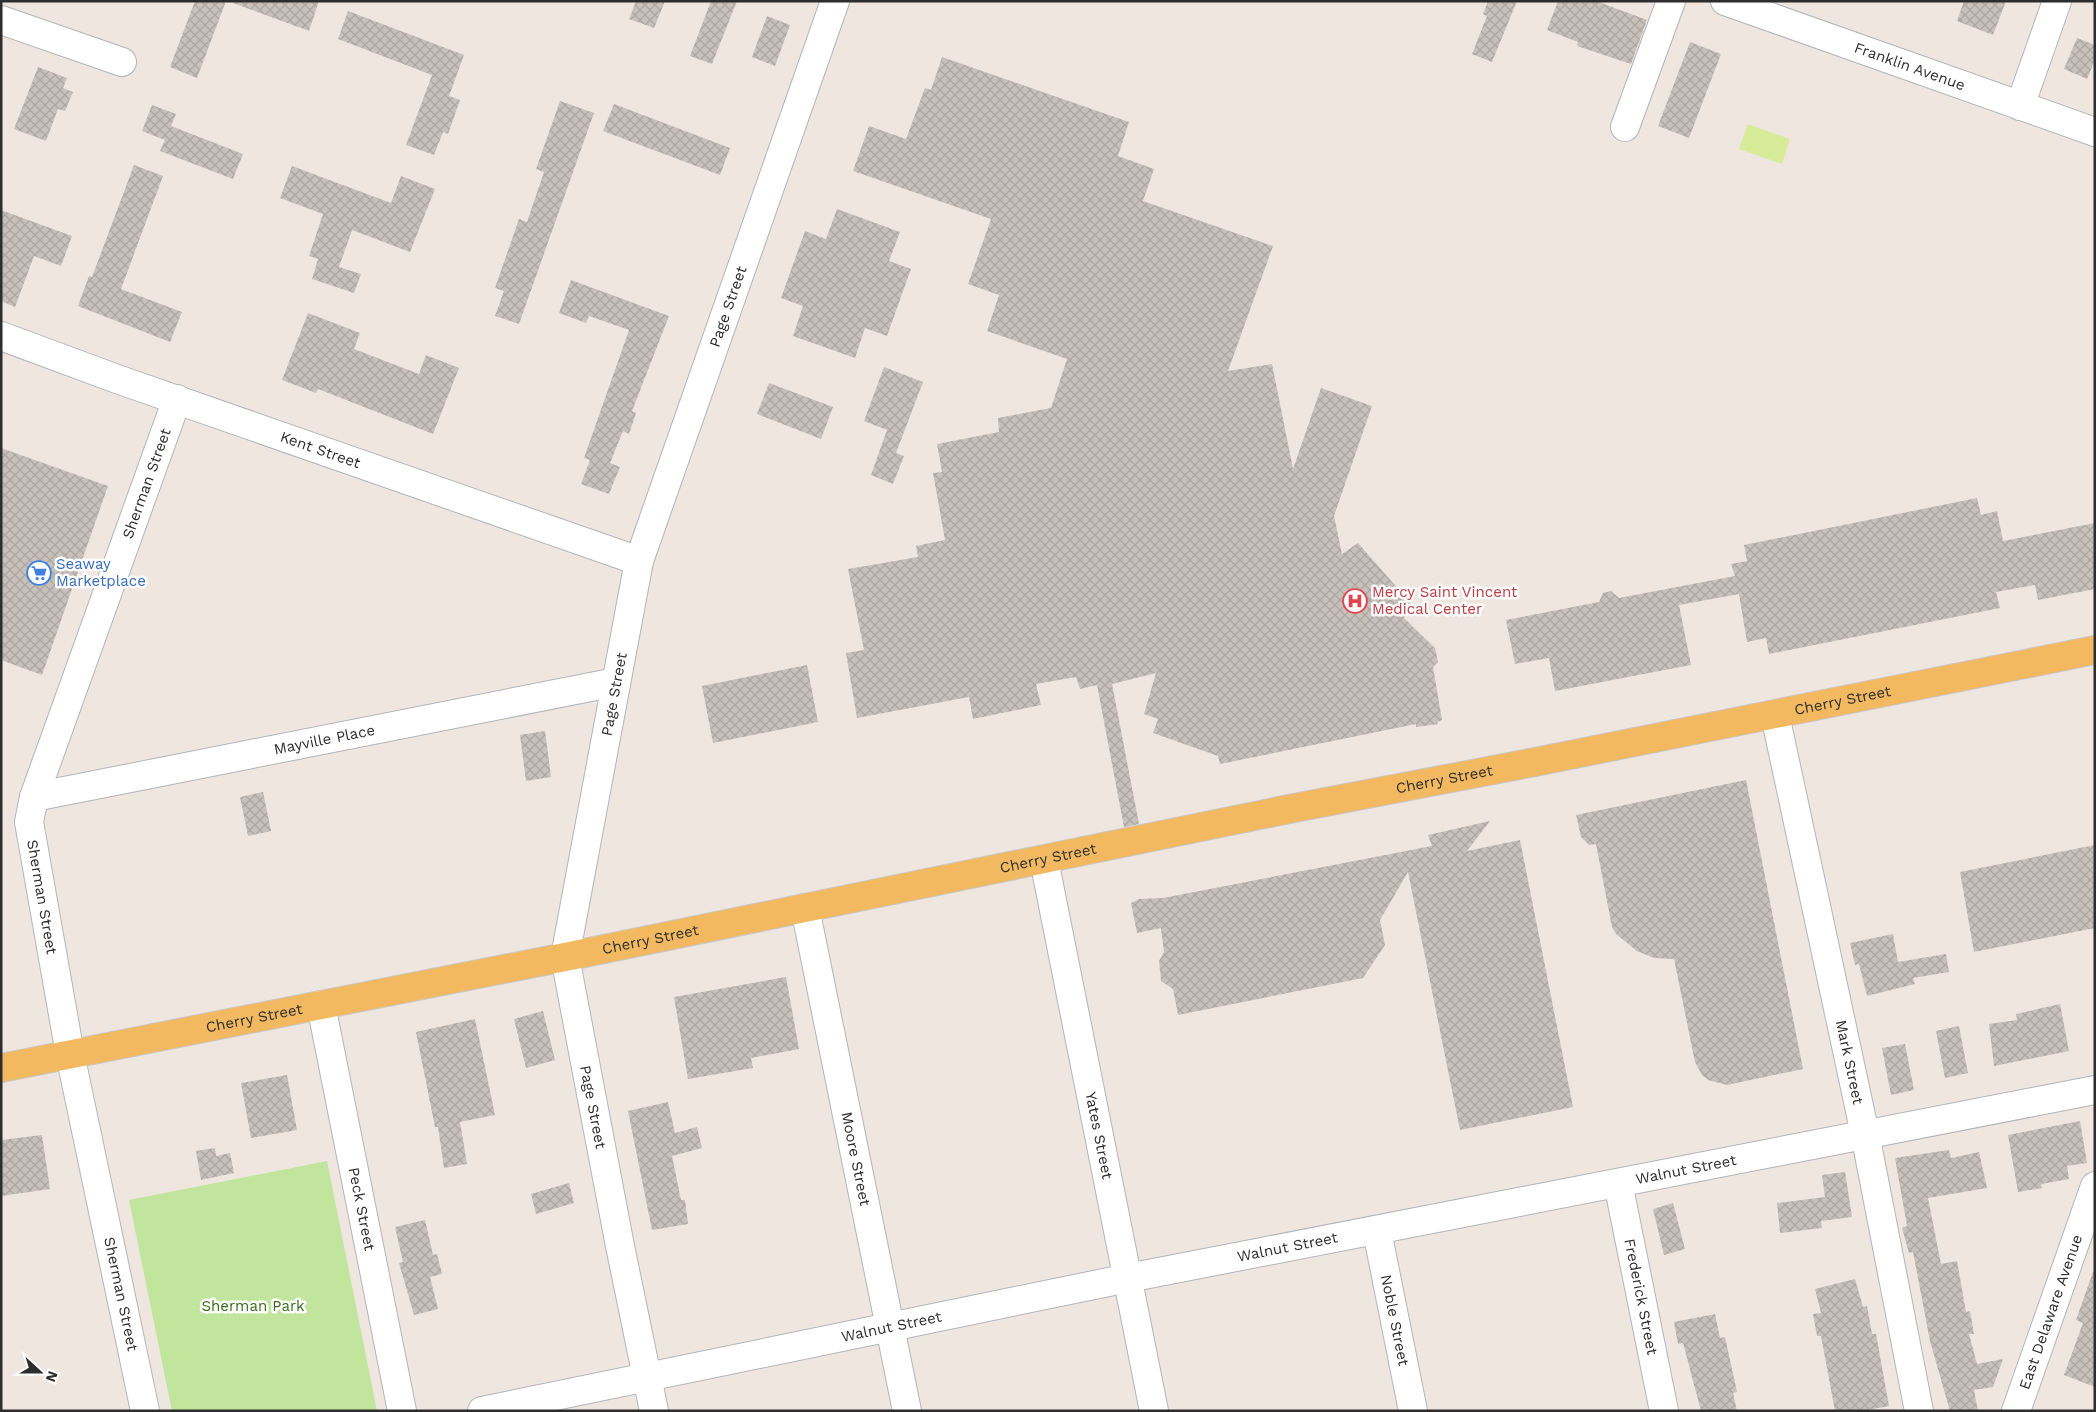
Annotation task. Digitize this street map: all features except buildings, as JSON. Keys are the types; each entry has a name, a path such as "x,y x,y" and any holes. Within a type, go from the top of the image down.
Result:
{"main road":[{"name":"Cherry Street","path":"1,1068 565,957 1299,807 1775,715 2095,650"}],"street":[{"path":"1,6 3,1"},
{"name":"Page Street","path":"654,1411 565,957 639,561 835,1"},
{"path":"1625,127 1671,1"},
{"name":"Franklin Avenue","path":"1725,1 2095,132"},
{"path":"2020,106 2057,1"},
{"path":"1,20 122,62"},
{"name":"Kent Street","path":"1,336 639,561"},
{"name":"Sherman Street","path":"145,1411 70,1054 29,822 34,797 177,399"},
{"name":"Mayville Place","path":"34,797 616,682"},
{"name":"Mark Street","path":"1775,715 1865,1134 1919,1411"},
{"name":"Yates Street","path":"1044,860 1154,1411"},
{"name":"Moore Street","path":"805,908 907,1411"},
{"name":"Peck Street","path":"321,1005 402,1411"},
{"name":"Walnut Street","path":"482,1411 1128,1278 2095,1090"},
{"name":"Frederick Street","path":"1618,1183 1664,1411"},
{"name":"East Delaware Avenue","path":"2016,1411 2095,1186"},
{"name":"Noble Street","path":"1376,1231 1413,1411"}],"green space":[{"path":"1748,124 1790,139 1782,164 1739,149"},
{"name":"Sherman Park","path":"327,1161 377,1411 172,1411 129,1200"}],"place":[{"name":"Seaway Marketplace","path":"39,573"},
{"name":"Mercy Saint Vincent Medical Center","path":"1355,601"}]}
